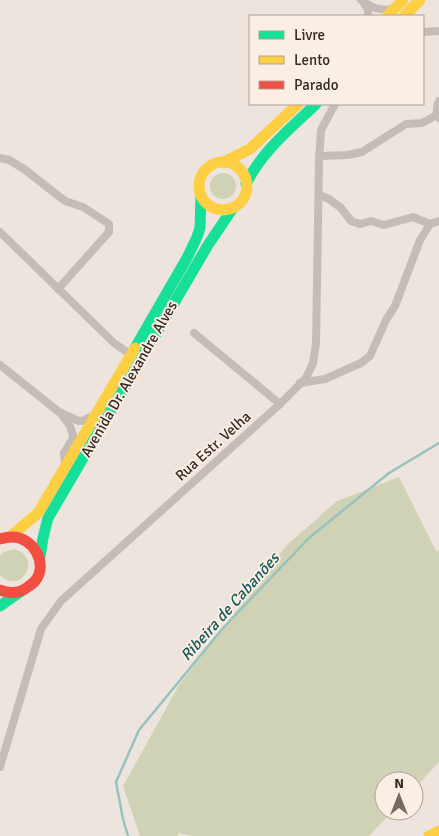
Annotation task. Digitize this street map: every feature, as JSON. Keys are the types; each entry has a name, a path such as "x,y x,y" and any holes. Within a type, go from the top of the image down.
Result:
{"main road":[{"path":"400,14 404,0"},
{"path":"400,14 420,0"},
{"path":"224,162 231,164 242,172 246,191 244,198 239,204 225,210 218,210 211,207 201,196 199,188 203,173 209,167 250,149 297,105"},
{"path":"246,184 259,160 315,105"},
{"name":"Avenida Dr. Alexandre Alves","path":"5,538 38,513 198,237 201,218 201,196"},
{"name":"Avenida Dr. Alexandre Alves","path":"22,591 35,581 39,573 43,538 48,518 208,244 232,208"},
{"path":"5,538 20,537 29,541 40,557"},
{"path":"0,590 14,593 22,591"},
{"path":"0,606 22,591"},
{"path":"429,836 439,831"}],"street":[{"path":"363,1 373,8 400,14"},
{"path":"363,1 368,10 368,15"},
{"path":"424,32 439,32"},
{"path":"319,156 348,155 362,152 406,124 422,123 438,117 437,104 439,101"},
{"name":"Rua Estr. Velha","path":"0,767 41,629 61,601 280,404 306,378 312,363 316,344 321,130 335,105"},
{"path":"0,158 9,160 24,169 65,201 83,207 109,224 110,232 58,289"},
{"path":"318,195 341,208 351,221 360,224 371,222 384,225 413,217 430,224"},
{"path":"300,384 325,379 361,363 370,356 386,320 395,306 420,240 430,224 439,221"},
{"path":"0,232 114,342 130,354"},
{"path":"194,333 280,404"},
{"path":"0,365 59,412 70,426 73,438 64,454 66,464"},
{"path":"59,412 79,420 93,416"}],"green space":[{"path":"223,173 232,177 236,186 232,195 223,199 214,195 210,186 214,177"},
{"path":"399,477 436,551 439,550 439,762 424,778 424,771 374,771 374,821 383,821 369,836 192,836 178,833 178,836 140,836 123,786 179,685 287,545 337,501"},
{"path":"14,549 23,553 27,559 28,566 22,578 16,581 8,580 0,575 0,555"}],"waterway":[{"name":"Ribeira de Cabanões","path":"128,836 116,782 139,730 223,628 309,538 389,473 439,443"}],"traffic: fast":[{"path":"246,184 268,151 315,105"},
{"path":"135,348 187,258 197,237 200,228 201,196"},
{"path":"40,557 48,518 208,245 233,208"},
{"path":"0,606 20,592"}],"traffic: slow":[{"path":"388,15 403,0"},
{"path":"405,15 420,0"},
{"path":"224,162 250,149 297,105"},
{"path":"223,162 232,164 240,169 245,177 247,186 245,195 240,203 232,208 223,210 214,208 206,203 201,195 199,186 201,177 206,169 214,164 223,162"},
{"path":"11,536 38,513 135,348"},
{"path":"429,836 439,831"}],"traffic: jam":[{"path":"0,539 11,537 26,541 36,552 40,567 35,581 26,589 15,592 0,590"}]}
